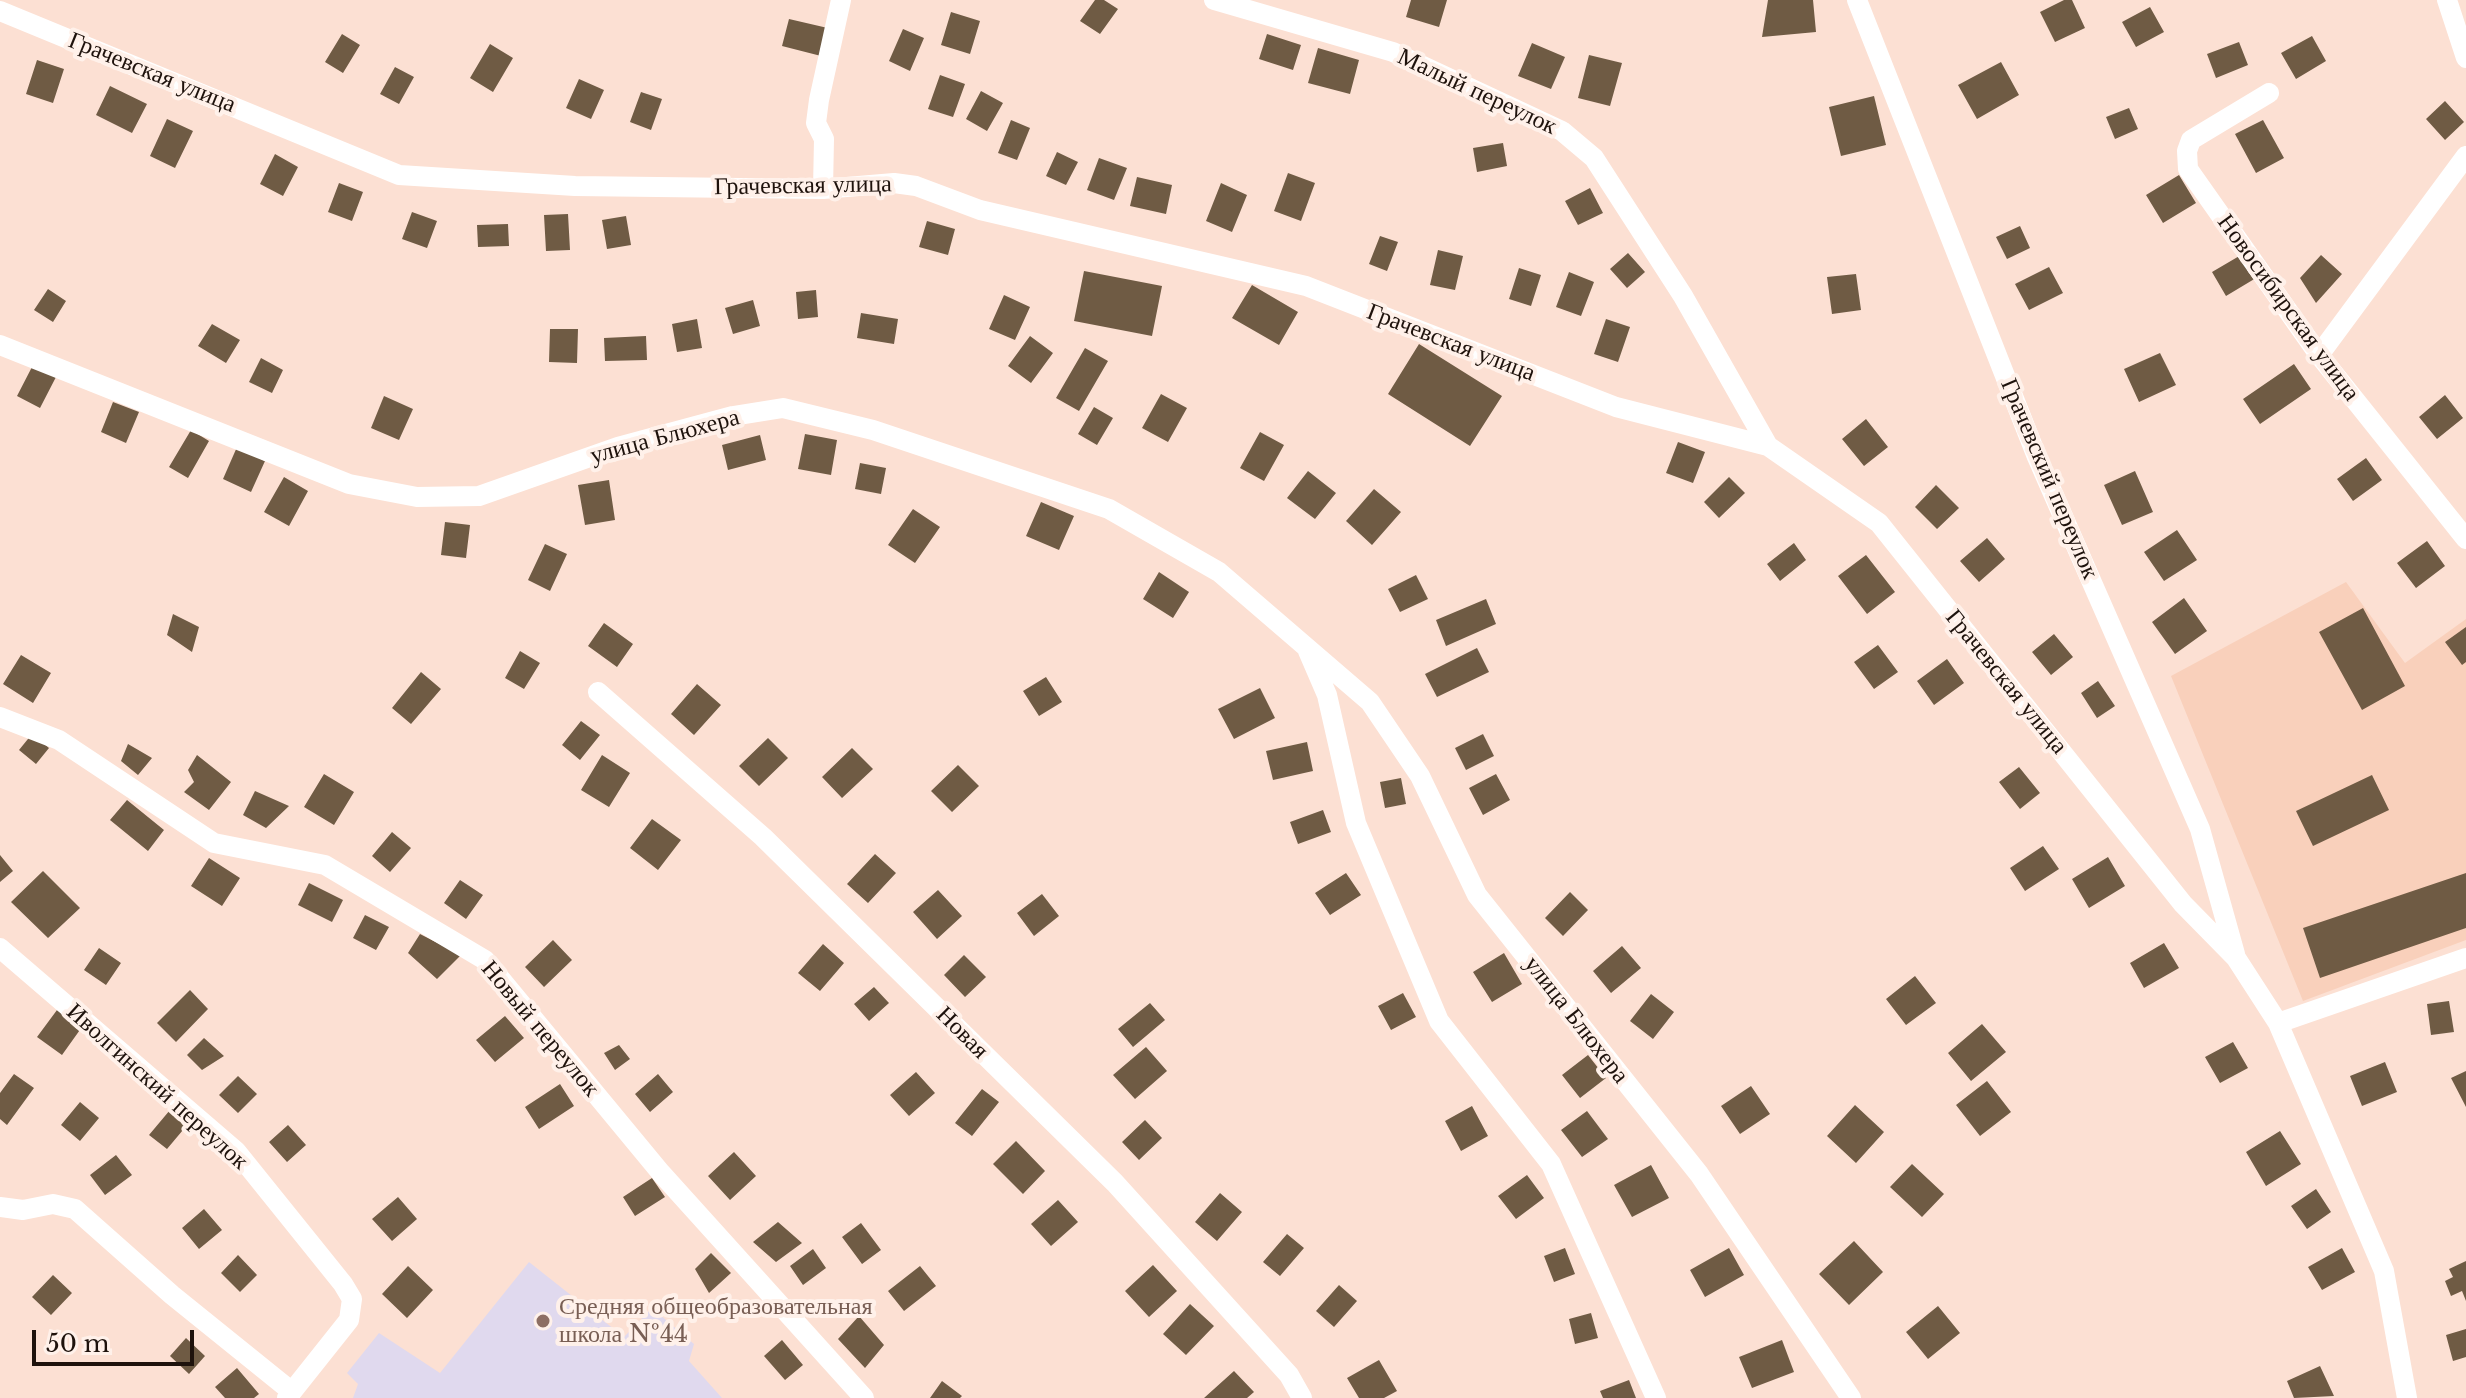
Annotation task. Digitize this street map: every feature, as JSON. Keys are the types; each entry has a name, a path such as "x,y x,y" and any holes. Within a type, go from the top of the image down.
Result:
{"street":[{"path":"823,189 824,139 816,123 841,0"},
{"name":"Малый переулок","path":"1214,0 1393,52 1562,131 1594,158 1683,296 1768,446"},
{"name":"Грачевский переулок","path":"1857,0 2037,457 2200,829 2236,958"},
{"path":"2447,0 2466,58"},
{"name":"Грачевская улица","path":"0,11 399,175 575,186 823,189 894,183 916,186 980,210 1306,286 1616,407 1768,446 1879,523 2183,904 2236,958 2278,1023 2384,1271 2407,1398"},
{"name":"Новосибирская улица","path":"2269,93 2191,140 2187,151 2188,169 2319,355 2466,539"},
{"path":"2319,355 2466,156"},
{"name":"улица Блюхера","path":"0,345 349,484 417,497 479,496 618,447 733,416 783,408 873,430 1109,509 1219,572 1370,702 1420,776 1477,895 1699,1174 1851,1398"},
{"name":"улица Блюхера","path":"1305,644 1327,695 1356,823 1439,1021 1551,1164 1656,1398"},
{"name":"Новая","path":"598,692 763,837 1115,1183 1289,1375 1302,1398"},
{"name":"Новый переулок","path":"0,717 59,740 214,843 325,865 485,960 661,1173 864,1398"},
{"name":"Иволгинский переулок","path":"0,948 236,1151 343,1284 352,1299 349,1320 289,1395 75,1209 53,1204 23,1210 0,1207"},
{"path":"2278,1023 2466,958"}],"shaded area":[{"path":"2346,582 2405,663 2466,619 2466,940 2303,1001 2171,676"},
{"name":"Средняя общеобразовательная школа №44","path":"529,1262 624,1337 652,1308 694,1344 689,1361 722,1398 353,1398 358,1384 347,1373 379,1333 440,1373"}],"building":[{"path":"1095,0 1104,0 1118,9 1100,34 1080,21"},
{"path":"1411,0 1447,0 1439,27 1406,17"},
{"path":"1768,0 1813,0 1816,32 1762,37"},
{"path":"2064,0 2072,0 2085,28 2055,42 2040,12"},
{"path":"2150,7 2164,32 2136,47 2122,22"},
{"path":"951,12 980,21 970,54 941,45"},
{"path":"789,19 832,29 825,57 782,46"},
{"path":"903,29 924,38 910,71 889,61"},
{"path":"342,34 360,45 343,73 325,62"},
{"path":"1267,34 1301,45 1293,70 1259,59"},
{"path":"2312,36 2326,61 2296,79 2281,53"},
{"path":"2239,42 2248,65 2216,78 2207,54"},
{"path":"1532,43 1565,57 1551,89 1518,76"},
{"path":"490,44 513,58 493,92 470,78"},
{"path":"1318,48 1359,60 1350,94 1308,83"},
{"path":"1589,55 1622,63 1610,106 1578,98"},
{"path":"37,60 64,69 53,103 26,94"},
{"path":"2001,62 2019,95 1977,119 1958,85"},
{"path":"395,67 414,77 399,104 380,94"},
{"path":"940,75 965,84 953,117 928,109"},
{"path":"579,79 604,90 591,119 566,108"},
{"path":"110,86 147,104 132,133 96,115"},
{"path":"981,91 1003,103 987,131 966,119"},
{"path":"641,92 662,99 651,130 630,122"},
{"path":"1874,96 1886,145 1841,156 1829,107"},
{"path":"2445,101 2464,122 2445,140 2426,119"},
{"path":"2129,108 2138,129 2115,139 2106,117"},
{"path":"167,119 193,131 175,168 150,156"},
{"path":"1011,120 1030,128 1017,160 998,153"},
{"path":"2263,120 2284,158 2256,173 2235,134"},
{"path":"1503,143 1507,166 1477,172 1473,148"},
{"path":"1057,152 1078,162 1066,185 1046,176"},
{"path":"275,154 298,167 283,196 260,184"},
{"path":"1099,158 1127,168 1114,200 1087,190"},
{"path":"1288,173 1315,183 1301,221 1274,211"},
{"path":"2179,175 2196,203 2163,223 2146,195"},
{"path":"1137,177 1172,185 1166,214 1130,206"},
{"path":"339,183 363,192 352,221 328,212"},
{"path":"1221,183 1247,195 1232,232 1206,221"},
{"path":"1590,188 1603,213 1578,225 1565,201"},
{"path":"412,212 437,221 427,248 402,239"},
{"path":"568,214 570,250 546,251 544,215"},
{"path":"626,216 631,245 607,249 602,220"},
{"path":"927,221 955,229 948,255 919,247"},
{"path":"508,224 509,246 478,247 477,225"},
{"path":"2020,226 2030,248 2007,259 1996,237"},
{"path":"1380,236 1398,242 1387,271 1369,264"},
{"path":"1438,250 1463,256 1455,290 1430,285"},
{"path":"1628,253 1645,272 1627,288 1610,269"},
{"path":"2241,255 2256,278 2226,296 2212,272"},
{"path":"2321,255 2342,274 2316,303 2300,278"},
{"path":"2049,267 2063,293 2029,310 2015,284"},
{"path":"1519,268 1541,275 1531,306 1509,299"},
{"path":"1084,271 1162,286 1152,336 1074,321"},
{"path":"1569,272 1594,282 1581,316 1556,307"},
{"path":"1856,274 1861,310 1832,314 1827,277"},
{"path":"1252,285 1298,312 1279,345 1232,318"},
{"path":"48,289 66,301 53,322 34,310"},
{"path":"816,290 818,317 798,319 796,292"},
{"path":"1004,295 1030,307 1015,340 989,329"},
{"path":"753,300 760,326 733,334 725,308"},
{"path":"861,313 898,319 894,344 857,338"},
{"path":"697,319 702,348 677,352 672,324"},
{"path":"1606,319 1630,327 1618,362 1594,354"},
{"path":"212,324 240,340 226,363 198,346"},
{"path":"550,329 578,329 577,363 549,362"},
{"path":"646,336 647,360 605,361 604,338"},
{"path":"1030,336 1053,353 1031,383 1008,366"},
{"path":"1419,344 1502,396 1470,446 1388,394"},
{"path":"1085,348 1108,361 1079,411 1056,398"},
{"path":"2160,353 2176,385 2139,402 2124,369"},
{"path":"261,358 283,370 272,393 249,382"},
{"path":"2294,364 2311,389 2260,424 2243,399"},
{"path":"33,365 56,377 40,408 17,396"},
{"path":"1161,394 1187,408 1168,442 1142,428"},
{"path":"2445,395 2463,418 2437,439 2419,417"},
{"path":"384,396 413,409 399,440 371,428"},
{"path":"113,402 139,412 126,443 101,432"},
{"path":"1094,407 1113,418 1097,445 1078,434"},
{"path":"1866,419 1888,447 1864,466 1842,439"},
{"path":"191,430 209,441 188,478 169,467"},
{"path":"1260,432 1284,445 1264,481 1240,468"},
{"path":"805,434 837,440 831,475 798,469"},
{"path":"760,435 766,460 728,470 722,445"},
{"path":"1678,442 1705,452 1693,483 1666,473"},
{"path":"237,447 265,461 251,492 223,479"},
{"path":"2366,458 2382,480 2353,501 2337,479"},
{"path":"860,463 886,468 881,494 855,489"},
{"path":"1308,471 1336,493 1315,519 1287,498"},
{"path":"2135,471 2153,512 2122,525 2104,485"},
{"path":"284,477 308,491 289,526 264,512"},
{"path":"1729,477 1745,493 1719,518 1704,502"},
{"path":"609,480 615,520 585,525 578,485"},
{"path":"1936,485 1959,508 1937,529 1915,507"},
{"path":"1374,489 1401,512 1372,545 1346,521"},
{"path":"1041,502 1074,516 1059,550 1026,536"},
{"path":"913,509 940,527 915,563 888,545"},
{"path":"445,522 470,525 466,558 441,555"},
{"path":"2177,530 2197,560 2164,581 2144,552"},
{"path":"1987,538 2005,559 1979,582 1960,561"},
{"path":"2427,541 2445,566 2416,588 2397,563"},
{"path":"1794,543 1806,560 1780,581 1767,564"},
{"path":"545,544 567,554 550,591 528,580"},
{"path":"1866,555 1895,592 1867,614 1838,576"},
{"path":"1159,572 1189,592 1173,618 1143,599"},
{"path":"1416,575 1428,599 1400,612 1388,589"},
{"path":"2184,598 2207,631 2175,654 2152,622"},
{"path":"1486,599 1496,624 1446,646 1436,620"},
{"path":"2363,608 2405,686 2362,710 2319,632"},
{"path":"173,614 199,627 192,652 167,635"},
{"path":"604,623 633,644 617,667 588,646"},
{"path":"2466,627 2466,662 2462,665 2445,642"},
{"path":"2054,634 2073,657 2051,675 2032,652"},
{"path":"1878,645 1898,672 1874,689 1854,662"},
{"path":"1477,648 1489,672 1437,697 1425,674"},
{"path":"520,651 540,663 524,689 505,678"},
{"path":"21,655 51,673 33,703 3,684"},
{"path":"1947,659 1964,683 1934,705 1917,681"},
{"path":"421,672 441,689 411,724 392,708"},
{"path":"1046,677 1062,702 1039,716 1023,691"},
{"path":"2098,681 2115,706 2097,718 2081,693"},
{"path":"697,684 721,705 694,735 671,714"},
{"path":"1260,688 1275,718 1234,739 1218,709"},
{"path":"581,721 600,735 580,760 562,745"},
{"path":"32,734 49,748 36,764 19,750"},
{"path":"1483,734 1494,756 1466,770 1455,748"},
{"path":"768,738 788,758 759,786 739,766"},
{"path":"1307,742 1313,771 1273,780 1266,751"},
{"path":"128,744 152,758 138,775 121,761"},
{"path":"852,748 873,769 842,798 822,777"},
{"path":"197,755 231,782 209,810 184,792 194,782 188,770"},
{"path":"602,755 630,773 609,807 581,790"},
{"path":"958,765 979,786 952,812 931,791"},
{"path":"2019,767 2040,793 2020,809 1999,782"},
{"path":"324,774 354,792 334,825 304,807"},
{"path":"1496,774 1510,800 1483,815 1469,788"},
{"path":"2372,775 2389,810 2313,846 2296,811"},
{"path":"1401,778 1406,804 1385,808 1380,782"},
{"path":"255,791 289,806 266,828 243,815"},
{"path":"127,800 164,830 148,851 110,820"},
{"path":"1323,810 1331,832 1298,844 1290,822"},
{"path":"652,819 681,840 658,870 630,848"},
{"path":"392,832 411,848 390,872 372,856"},
{"path":"2043,846 2059,869 2025,891 2010,868"},
{"path":"875,854 896,873 868,903 847,884"},
{"path":"0,855 13,871 0,882"},
{"path":"2108,857 2125,886 2089,908 2072,879"},
{"path":"209,858 240,878 222,906 191,886"},
{"path":"43,871 80,908 48,938 11,902"},
{"path":"1346,873 1361,895 1330,915 1315,893"},
{"path":"2466,873 2466,928 2320,978 2303,928"},
{"path":"460,880 483,895 466,919 444,903"},
{"path":"309,883 343,900 332,922 298,905"},
{"path":"938,890 962,916 937,939 913,912"},
{"path":"1570,892 1588,910 1563,936 1545,918"},
{"path":"1042,894 1059,916 1034,936 1017,913"},
{"path":"365,915 389,927 376,950 353,938"},
{"path":"420,934 461,955 437,979 408,953"},
{"path":"553,940 572,960 544,987 525,967"},
{"path":"2164,943 2179,968 2144,988 2130,963"},
{"path":"823,944 844,963 820,991 798,973"},
{"path":"1622,946 1641,968 1611,993 1593,971"},
{"path":"99,948 121,963 106,985 84,970"},
{"path":"1504,953 1522,984 1492,1002 1473,972"},
{"path":"964,955 986,977 965,997 944,975"},
{"path":"1915,976 1936,1003 1906,1025 1886,999"},
{"path":"874,987 889,1003 869,1021 854,1004"},
{"path":"190,990 208,1009 176,1042 157,1023"},
{"path":"1403,993 1416,1017 1391,1030 1378,1006"},
{"path":"1651,994 1674,1012 1653,1039 1630,1021"},
{"path":"2449,1001 2454,1032 2431,1035 2427,1004"},
{"path":"1150,1003 1165,1020 1133,1047 1118,1029"},
{"path":"57,1010 82,1027 62,1055 37,1037"},
{"path":"505,1016 524,1038 495,1062 476,1040"},
{"path":"1982,1024 2006,1052 1971,1081 1948,1053"},
{"path":"204,1038 224,1056 202,1070 187,1055"},
{"path":"2233,1042 2248,1068 2220,1083 2205,1057"},
{"path":"619,1045 630,1059 615,1070 604,1053"},
{"path":"1146,1047 1167,1071 1135,1099 1113,1075"},
{"path":"1588,1055 1606,1078 1580,1098 1562,1075"},
{"path":"2385,1062 2397,1092 2362,1106 2350,1076"},
{"path":"2466,1071 2466,1107 2451,1078"},
{"path":"916,1072 935,1093 909,1116 890,1095"},
{"path":"14,1074 34,1088 7,1125 0,1119 0,1093"},
{"path":"658,1074 673,1092 650,1112 635,1094"},
{"path":"238,1076 257,1094 238,1113 219,1095"},
{"path":"1987,1081 2011,1112 1980,1136 1956,1105"},
{"path":"560,1084 574,1106 539,1129 525,1107"},
{"path":"1751,1086 1770,1114 1740,1134 1721,1106"},
{"path":"982,1089 999,1102 972,1136 955,1123"},
{"path":"80,1102 99,1118 80,1141 61,1125"},
{"path":"1855,1105 1884,1132 1856,1163 1827,1136"},
{"path":"1472,1106 1488,1136 1461,1151 1445,1121"},
{"path":"170,1110 188,1124 167,1149 149,1135"},
{"path":"1587,1111 1608,1139 1582,1157 1561,1130"},
{"path":"1145,1120 1162,1138 1139,1160 1122,1142"},
{"path":"288,1125 306,1145 287,1162 269,1142"},
{"path":"2280,1131 2301,1164 2266,1186 2246,1152"},
{"path":"1016,1141 1045,1171 1023,1194 993,1164"},
{"path":"734,1152 756,1176 730,1200 708,1176"},
{"path":"116,1155 132,1175 105,1195 90,1175"},
{"path":"1912,1164 1944,1194 1922,1217 1890,1187"},
{"path":"1651,1165 1669,1198 1632,1217 1614,1185"},
{"path":"1527,1175 1544,1198 1516,1219 1498,1196"},
{"path":"652,1178 665,1197 635,1216 623,1197"},
{"path":"2316,1189 2331,1212 2307,1229 2291,1206"},
{"path":"1220,1193 1242,1212 1217,1241 1195,1222"},
{"path":"398,1197 417,1219 392,1241 372,1219"},
{"path":"1058,1200 1078,1222 1051,1246 1031,1224"},
{"path":"204,1209 222,1230 199,1249 182,1228"},
{"path":"778,1222 802,1243 776,1262 753,1242"},
{"path":"861,1223 881,1250 862,1264 842,1237"},
{"path":"1287,1234 1304,1248 1280,1276 1263,1262"},
{"path":"1854,1241 1883,1272 1849,1305 1819,1274"},
{"path":"1565,1248 1575,1274 1554,1282 1544,1256"},
{"path":"1729,1248 1744,1275 1705,1297 1690,1270"},
{"path":"2342,1248 2355,1272 2322,1290 2308,1267"},
{"path":"813,1249 826,1268 803,1285 790,1266"},
{"path":"711,1253 731,1273 709,1293 695,1269"},
{"path":"238,1255 257,1275 240,1292 221,1273"},
{"path":"2466,1261 2466,1301 2462,1291 2451,1296 2445,1281 2453,1277 2449,1269"},
{"path":"1153,1265 1177,1291 1149,1317 1125,1291"},
{"path":"408,1266 433,1290 407,1318 382,1294"},
{"path":"920,1266 936,1286 904,1311 888,1291"},
{"path":"53,1275 72,1293 51,1315 32,1297"},
{"path":"1339,1285 1357,1301 1334,1327 1316,1311"},
{"path":"1190,1304 1214,1326 1186,1355 1163,1334"},
{"path":"1938,1306 1960,1333 1928,1359 1906,1332"},
{"path":"1591,1313 1598,1338 1575,1344 1569,1319"},
{"path":"859,1316 884,1345 865,1368 838,1339"},
{"path":"2466,1329 2466,1357 2453,1361 2446,1335"},
{"path":"186,1338 205,1356 189,1374 170,1356"},
{"path":"782,1340 803,1365 785,1380 764,1356"},
{"path":"1782,1340 1794,1372 1752,1388 1739,1357"},
{"path":"1379,1360 1397,1391 1384,1398 1359,1398 1347,1378"},
{"path":"2320,1366 2334,1396 2294,1398 2287,1381"},
{"path":"237,1368 259,1394 254,1398 225,1398 215,1387"},
{"path":"1234,1371 1254,1392 1247,1398 1204,1398"},
{"path":"1629,1380 1636,1398 1603,1398 1600,1391"},
{"path":"942,1381 962,1396 930,1398"}],"place":[{"name":"Средняя общеобразовательная школа №44","path":"543,1321"}]}
